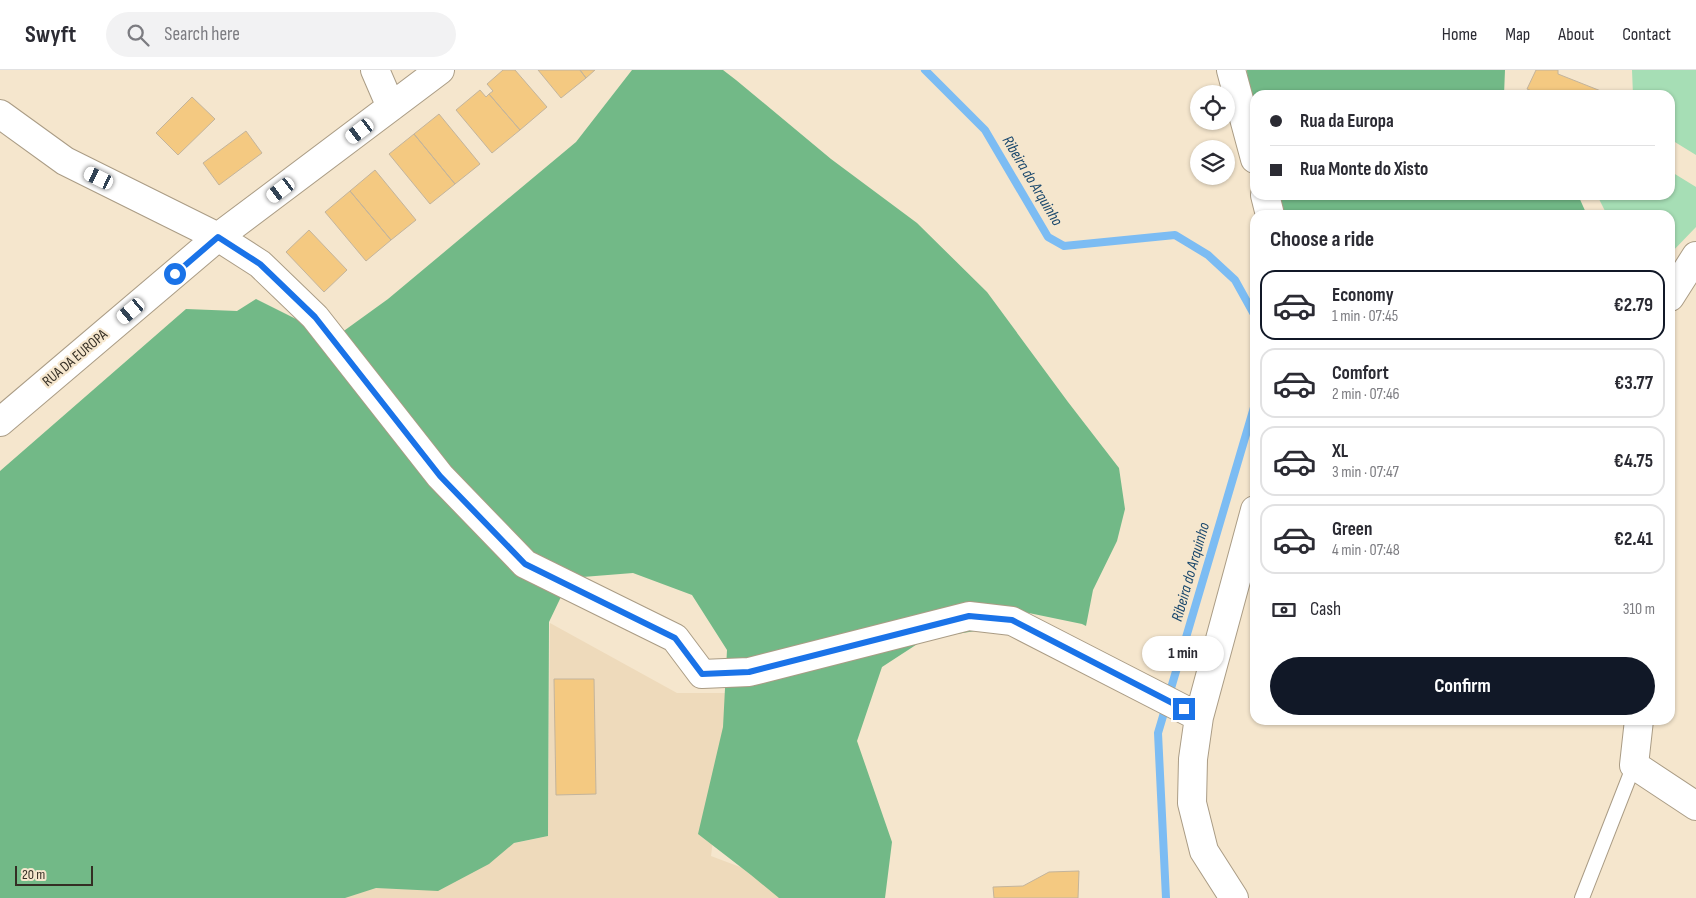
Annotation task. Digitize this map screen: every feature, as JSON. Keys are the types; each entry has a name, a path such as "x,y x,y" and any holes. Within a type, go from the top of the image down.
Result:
{"street":[{"path":"375,70 391,107"},
{"name":"RUA DA EUROPA","path":"0,422 218,237 440,70"},
{"path":"1231,70 1250,140"},
{"path":"0,114 65,161 218,237 260,264 315,317 440,476 525,564 675,638 702,674 749,672 969,616 1012,620 1192,713"},
{"path":"1675,289 1696,256"},
{"path":"1234,898 1204,851 1192,803 1194,759 1192,713 1250,526"},
{"path":"1638,725 1634,765 1696,806"}],"lane":[{"path":"1582,898 1634,765"}],"shaded area":[{"path":"550,623 677,693 732,693 711,856 822,898 266,898 548,836"}],"green space":[{"path":"632,70 723,70 831,159 917,223 987,292 1119,468 1125,509 1117,541 1093,590 1086,626 1024,612 988,629 925,639 882,667 857,741 892,842 885,898 779,898 698,834 723,727 727,650 692,595 633,573 570,578 549,622 548,836 514,843 489,864 438,891 376,888 345,898 0,898 0,471 186,309 237,311 256,299 334,338 388,299 576,142"},
{"path":"1247,70 1505,70 1504,90 1250,90 1250,102"},
{"path":"1632,70 1696,70 1696,155 1675,142 1675,90 1633,90"},
{"path":"1675,174 1696,187 1696,227 1675,249 1675,210 1604,210 1600,200 1675,200"},
{"path":"1275,200 1580,200 1585,210 1278,210"}],"building":[{"path":"503,70 515,70 547,107 520,130 489,94 493,91 487,84"},
{"path":"538,70 580,70 586,78 561,98"},
{"path":"580,70 595,70 586,78"},
{"path":"1536,70 1558,70 1558,74 1598,90 1529,90 1527,89"},
{"path":"480,90 486,97 489,94 520,130 492,153 456,110"},
{"path":"192,97 215,119 178,155 156,133"},
{"path":"439,114 480,164 455,184 414,134"},
{"path":"246,131 262,153 219,185 203,163"},
{"path":"414,134 455,184 430,204 389,154"},
{"path":"375,170 416,220 391,240 350,191"},
{"path":"350,191 391,240 366,261 325,212"},
{"path":"309,230 347,270 324,292 286,252"},
{"path":"554,679 594,679 596,794 556,795"},
{"path":"1079,871 1078,898 994,898 993,887 1023,886 1049,872"}],"waterway":[{"name":"Ribeira do Arquinho","path":"925,70 985,130 1048,237 1064,246 1175,235 1208,255 1235,280 1250,307"},
{"name":"Ribeira do Arquinho","path":"1169,695 1250,421"},
{"name":"Ribeira do Arquinho","path":"1166,706 1158,733 1166,898"}],"route":[{"path":"175,274 218,237 260,264 315,317 440,476 525,564 675,638 702,674 749,672 969,616 1012,620 1184,709"}]}
